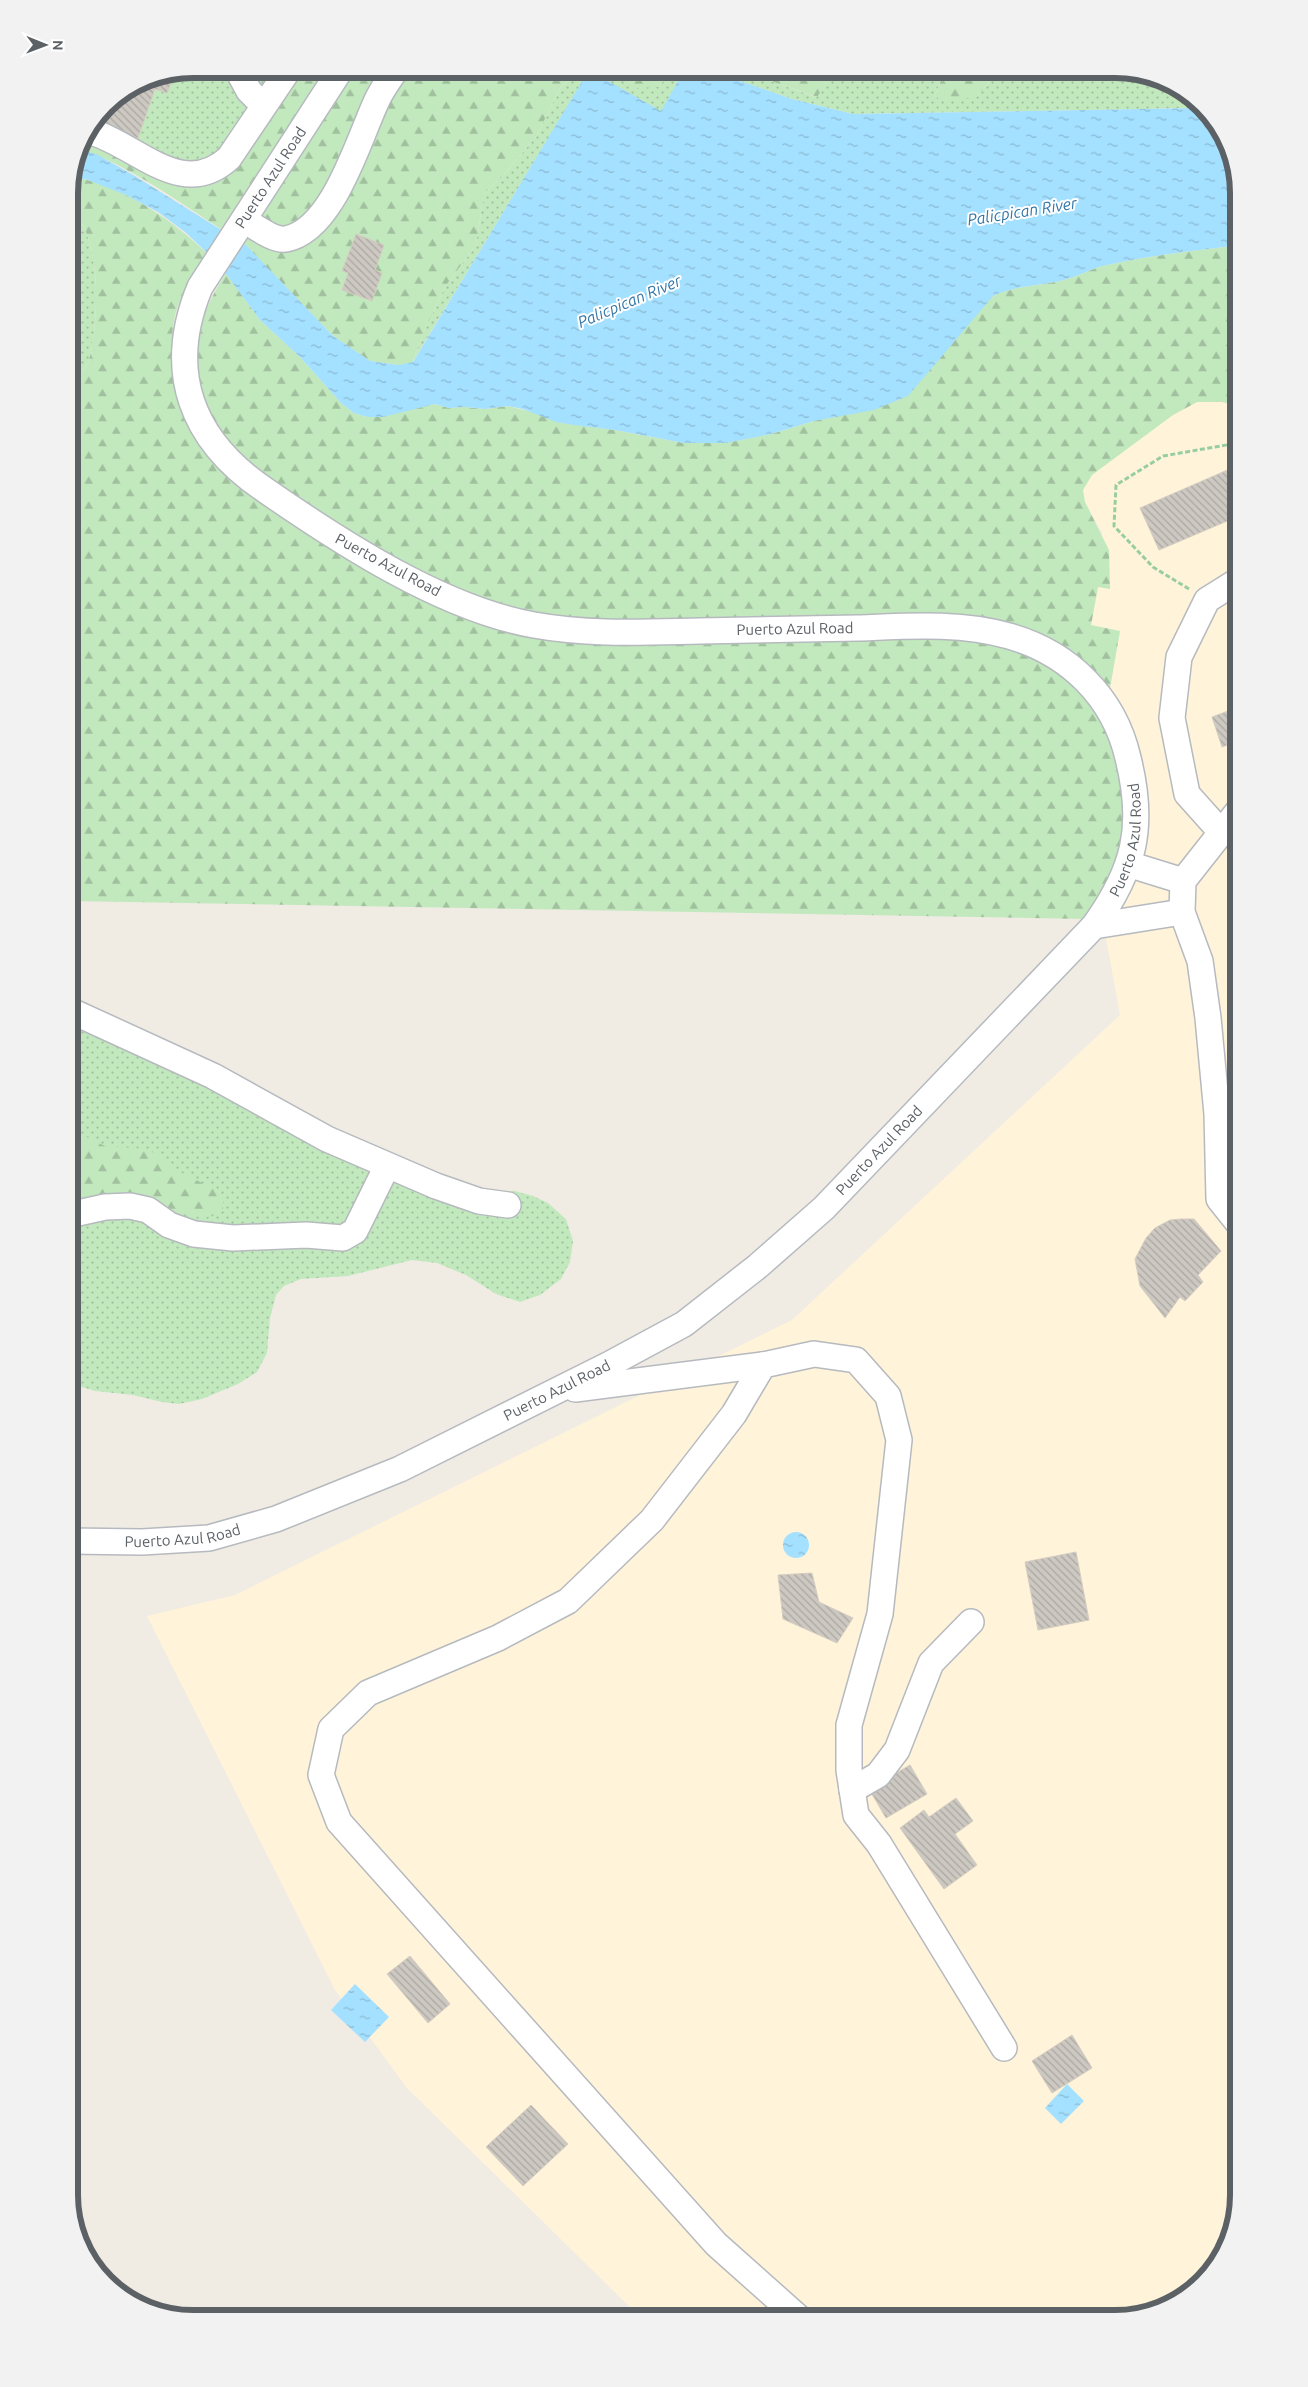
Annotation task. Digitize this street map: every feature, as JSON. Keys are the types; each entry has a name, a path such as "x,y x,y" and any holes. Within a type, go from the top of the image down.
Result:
{"street":[{"path":"242,78 249,91 263,105"},
{"path":"94,133 116,142 163,169 194,175 208,172 218,168 229,158 282,78"},
{"name":"Puerto Azul Road","path":"78,1541 142,1542 209,1538 276,1520 400,1469 557,1391 684,1324 758,1266 824,1208 1094,926 1112,900 1128,864 1138,816 1136,788 1125,744 1111,711 1098,693 1078,672 1047,650 1010,636 973,628 916,627 648,633 562,629 530,624 495,615 452,598 400,573 324,530 249,478 228,461 210,439 187,388 183,363 185,338 191,310 200,288 335,78"},
{"path":"243,222 284,240 300,234 324,212 346,174 378,98 390,78"},
{"path":"1221,832 1187,794 1172,718 1178,657 1207,600 1230,586"},
{"path":"1230,821 1183,881 1182,912 1200,960 1208,1018 1217,1114 1219,1199 1230,1213"},
{"path":"1128,864 1183,881"},
{"path":"1094,926 1182,912"},
{"path":"78,1014 212,1076 294,1122 387,1166 479,1201 508,1205"},
{"path":"78,1213 105,1207 130,1206 148,1210 168,1225 194,1234 233,1238 306,1235 343,1238 355,1231 387,1166"},
{"path":"557,1391 763,1365 814,1354 856,1360 888,1396 899,1440 880,1614 848,1725 849,1770 856,1815 878,1844 1004,2048"},
{"path":"763,1365 734,1414 652,1520 568,1601 498,1638 368,1693 331,1729 321,1775 339,1822 716,2244 790,2310"},
{"path":"852,1790 878,1775 897,1750 931,1663 970,1622"}],"path":[{"path":"1207,600 1153,567 1114,526 1116,485 1163,456 1230,444"}],"shaded area":[{"path":"1197,402 1230,404 1230,2209 1227,2224 1219,2245 1211,2258 1191,2281 1173,2294 1145,2306 1115,2310 632,2309 407,2088 335,1990 147,1616 235,1595 792,1320 1120,1015 1105,933 1130,893 1143,861 1150,816 1148,786 1137,740 1122,705 1110,688 1120,631 1091,625 1098,587 1102,533 1085,502 1083,490 1092,475 1173,415"}],"green space":[{"path":"178,78 293,78 234,166 216,182 205,186 192,186 91,139 101,123 117,106 142,89 163,81"},
{"path":"293,78 319,78 224,231 135,174 85,151 91,139 192,186 205,186 216,182 234,166"},
{"path":"348,78 569,78 560,88 537,135 503,176 484,193 476,245 445,287 425,329 412,363 399,365 370,361 332,335 244,244"},
{"path":"569,78 585,78 412,363 425,329 445,287 476,245 484,193 503,176 537,135 560,88"},
{"path":"601,78 634,78 658,87 666,78 680,78 661,112"},
{"path":"627,78 666,78 658,87 634,88"},
{"path":"732,78 762,78 816,97 830,78 942,78 934,97 976,97 993,78 1123,78 1138,80 1166,89 1194,108 853,114 792,99"},
{"path":"762,78 830,78 817,97"},
{"path":"942,78 993,78 976,97 949,100 934,97"},
{"path":"78,178 110,188 145,205 178,228 209,255 185,290 177,308 171,345 171,366 176,393 190,426 199,443 222,471 250,495 337,552 453,609 514,633 558,642 591,645 642,645 917,638 943,639 994,645 1018,652 1055,670 1079,691 1098,716 1111,745 1121,784 1123,825 1120,844 1107,880 1084,919 78,901 78,377 89,360 95,324 96,302 96,279 93,257 88,237 78,218"},
{"path":"78,218 88,237 96,279 95,324 89,360 78,377"},
{"path":"1230,246 1230,404 1197,402 1173,415 1092,475 1083,490 1085,502 1109,550 1110,589 1098,587 1091,625 1120,631 1110,688 1081,660 1050,639 1015,624 996,619 963,615 925,614 603,620 534,612 471,593 439,580 377,548 272,481 242,458 225,440 219,430 208,408 197,369 199,332 205,313 226,273 260,320 300,357 341,403 354,413 367,417 435,404 449,408 485,409 508,406 540,414 557,422 615,430 684,443 725,443 771,434 814,421 993,296 1002,292 1064,280 1101,266 1156,256"},
{"path":"78,1006 388,1157 489,1193 515,1191 533,1196 548,1203 566,1219 573,1241 570,1262 561,1279 540,1295 520,1302 496,1294 466,1275 437,1263 412,1260 348,1276 301,1279 284,1286 276,1295 270,1318 267,1353 257,1372 238,1384 202,1399 179,1404 133,1395 95,1391 78,1386"},
{"path":"78,1133 105,1146 145,1149 157,1154 172,1168 216,1190 223,1200 223,1209 217,1215 208,1217 173,1216 78,1203"}],"water":[{"name":"Palicpican River","path":"584,78 603,78 661,111 680,78 732,78 792,99 853,114 1194,108 1215,135 1227,163 1230,185 1230,246 1101,266 1064,280 1002,292 993,296 908,396 874,410 814,421 771,434 726,443 684,443 615,430 556,422 523,409 508,406 485,409 449,408 435,404 383,417 367,417 354,413 341,403 300,357 260,320 218,263 185,232 158,212 126,195 78,178 85,151 98,155 135,176 247,246 332,335 370,361 399,365 413,362"},
{"path":"796,1532 805,1536 809,1545 805,1554 796,1558 787,1554 783,1545 787,1536"},
{"path":"355,1984 389,2017 365,2042 331,2010"},
{"path":"1067,2084 1084,2101 1061,2124 1045,2108"}],"building":[{"path":"173,79 167,93 155,89 138,138 100,124 111,111 135,93 163,81"},
{"path":"356,234 384,245 375,270 382,273 372,301 342,290 348,273 342,271"},
{"path":"1230,469 1230,520 1159,550 1140,508"},
{"path":"1230,710 1230,744 1222,747 1212,717"},
{"path":"1194,1219 1221,1251 1198,1275 1203,1282 1185,1301 1180,1297 1165,1318 1140,1286 1135,1259 1146,1238 1155,1228 1170,1220"},
{"path":"1076,1552 1089,1620 1038,1630 1025,1562"},
{"path":"812,1573 819,1602 853,1618 837,1643 783,1619 778,1575"},
{"path":"910,1765 927,1794 886,1818 869,1789"},
{"path":"956,1798 973,1821 955,1834 977,1865 944,1889 900,1828 924,1810 929,1817"},
{"path":"410,1956 450,2004 428,2023 387,1974"},
{"path":"1072,2035 1092,2068 1052,2093 1032,2061"},
{"path":"531,2105 568,2144 523,2186 486,2147"}]}
